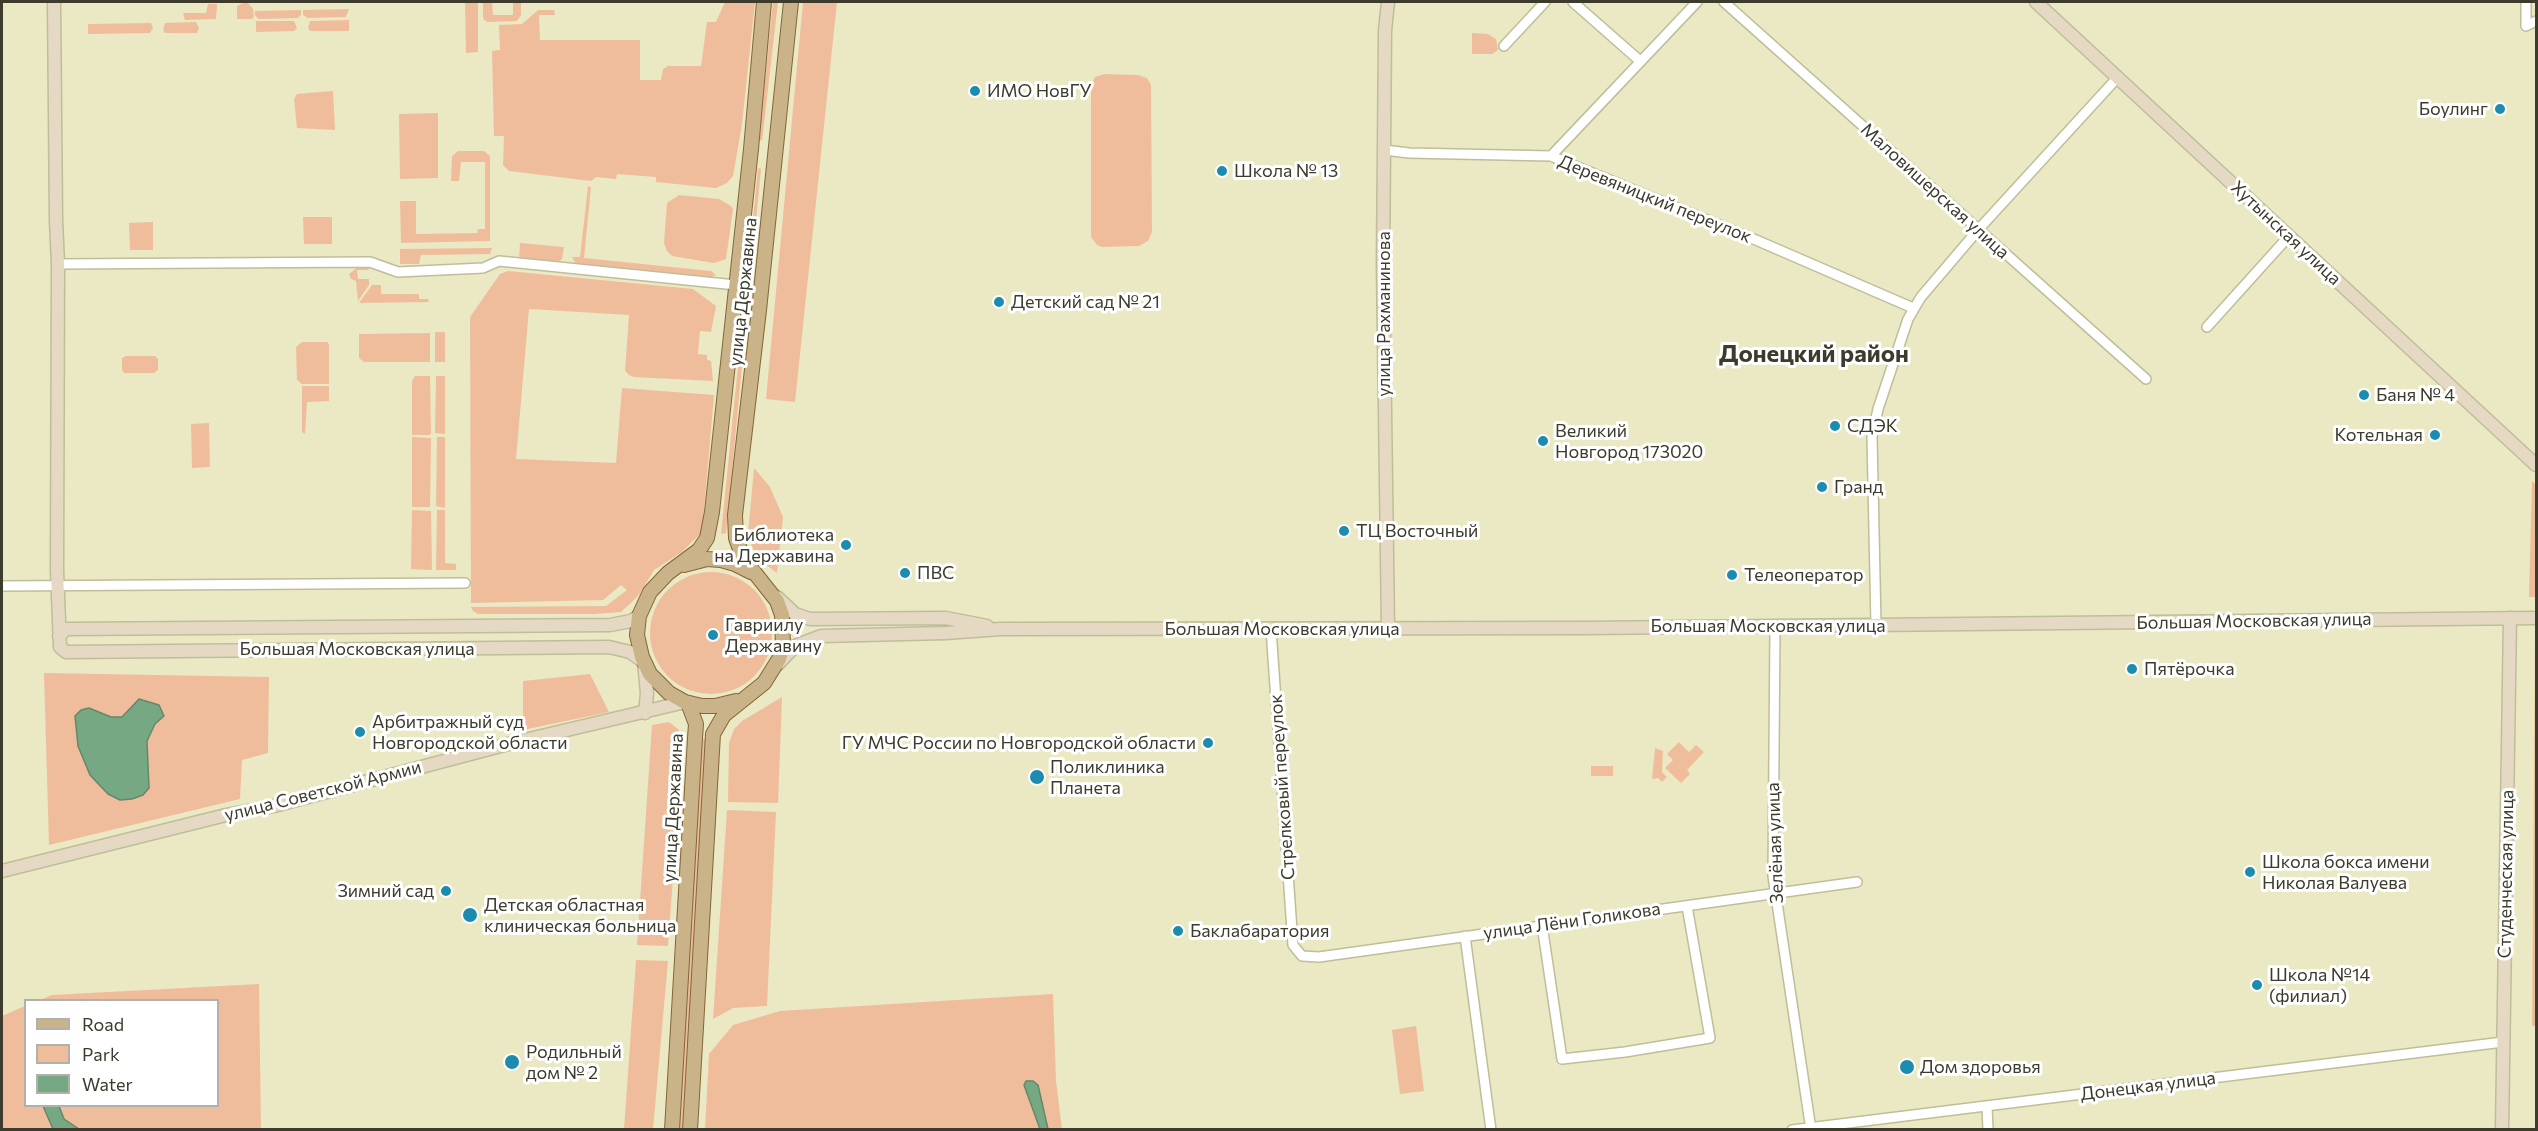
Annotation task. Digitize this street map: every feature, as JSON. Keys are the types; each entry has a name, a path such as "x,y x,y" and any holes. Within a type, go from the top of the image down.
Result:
{"main road":[{"name":"улица Державина","path":"639,616 643,604 658,582 699,550 707,538 712,512 751,149 764,2"},
{"name":"улица Державина","path":"690,1130 713,734 724,715 754,692 773,672 781,652 784,630 780,608 765,584 743,558 736,538 735,515 791,2"},
{"path":"751,149 776,151"},
{"name":"улица Державина","path":"679,567 693,562 721,560 742,567 765,584"},
{"path":"639,616 638,635 644,662 659,684 687,702"},
{"name":"улица Державина","path":"687,702 708,706 729,704 754,692"},
{"name":"улица Державина","path":"672,1130 696,724 687,702"}],"street":[{"path":"54,2 58,264 58,586 63,632"},
{"name":"улица Рахманинова","path":"1388,2 1385,19 1384,150 1384,435 1388,628"},
{"path":"1504,46 1545,2"},
{"path":"1573,2 1640,61"},
{"path":"1551,156 1697,2"},
{"name":"Маловишерская улица","path":"1724,2 2146,379"},
{"name":"Хутынская улица","path":"2036,2 2536,465"},
{"path":"2526,2 2526,26 2536,21"},
{"path":"1876,625 1873,425 1913,308 1978,230 2118,77"},
{"name":"Деревяницкий переулок","path":"1384,150 1409,153 1551,156 1913,308"},
{"path":"2207,327 2289,236"},
{"path":"58,264 370,262 400,272 483,268 499,261 736,285"},
{"path":"2,586 465,583"},
{"name":"Большая Московская улица","path":"765,584 795,614 810,619 946,618 1000,629"},
{"name":"Большая Московская улица","path":"639,616 631,621 610,625 63,632 60,647 66,652 609,647 630,651 644,662"},
{"name":"Студенческая улица","path":"2502,1130 2510,618"},
{"name":"Большая Московская улица","path":"773,672 783,657 795,646 821,636 946,633 1000,629 1775,626 2536,618"},
{"name":"Зелёная улица","path":"1775,626 1774,894 1811,1128"},
{"name":"Стрелковый переулок","path":"1271,629 1293,945"},
{"path":"644,662 647,693 645,713"},
{"name":"улица Советской Армии","path":"2,871 226,815 274,806 512,743 687,702"},
{"name":"улица Лёни Голикова","path":"1293,945 1302,956 1312,958 1857,882"},
{"path":"1542,925 1562,1059 1625,1052 1710,1038 1687,906"},
{"path":"1465,936 1491,1130"},
{"name":"Донецкая улица","path":"1792,1130 2504,1042"},
{"path":"1987,1106 1988,1130"}],"green space":[{"path":"465,2 478,2 478,52 466,53"},
{"path":"483,2 492,2 493,15 513,15 513,2 521,2 521,15 517,21 488,22 483,16"},
{"path":"725,2 755,2 742,124 733,176 727,183 716,188 656,182 656,177 617,174 616,179 596,177 591,181 509,171 503,165 504,136 494,136 492,51 500,50 499,25 522,24 538,10 554,10 555,15 539,15 540,40 640,40 640,80 661,80 663,69 668,66 701,66 707,22 716,22"},
{"path":"773,2 778,2 762,141 759,139"},
{"path":"803,2 837,2 795,402 766,399"},
{"path":"248,3 253,9 252,19 237,19 237,6"},
{"path":"208,4 217,4 216,19 185,20 183,13 206,13"},
{"path":"349,9 346,17 308,18 303,15 303,10"},
{"path":"301,10 298,18 258,19 255,15 255,11"},
{"path":"349,20 349,31 310,31 308,28 310,21"},
{"path":"256,21 294,21 297,28 294,31 256,32"},
{"path":"196,22 199,28 197,33 165,33 163,30 165,23"},
{"path":"151,23 153,28 150,33 88,34 88,24"},
{"path":"1472,33 1488,34 1496,39 1498,50 1492,54 1472,54"},
{"path":"1104,74 1138,75 1147,78 1151,85 1152,232 1148,241 1139,246 1102,247 1097,245 1091,237 1091,85 1095,77"},
{"path":"333,91 335,130 297,128 294,99 297,94"},
{"path":"438,113 438,178 400,179 399,114"},
{"path":"458,151 484,151 490,156 490,241 401,243 400,201 416,201 416,234 477,233 478,229 485,229 485,162 461,162 459,181 451,181 452,156"},
{"path":"758,168 761,169 726,533 721,534"},
{"path":"588,186 591,187 584,258 711,271 716,275 710,278 576,264 572,257 580,257"},
{"path":"679,195 719,199 731,206 733,209 726,259 714,263 672,256 667,251 664,243 667,203"},
{"path":"303,217 332,217 332,244 304,244"},
{"path":"153,222 153,250 130,250 129,223"},
{"path":"520,243 564,247 562,259 557,263 519,260"},
{"path":"492,248 490,254 421,255 419,264 400,264 400,249"},
{"path":"358,267 368,267 369,270 357,270 358,279 369,279 369,285 358,301 356,281 351,279 349,274"},
{"path":"508,271 693,289 716,306 711,332 700,331 698,354 707,355 707,360 711,361 713,381 629,375 625,371 629,315 529,309 516,459 616,463 622,388 714,395 702,532 682,552 654,570 639,595 621,612 478,614 471,607 606,606 627,590 621,585 603,600 471,603 470,317 500,274"},
{"path":"372,285 381,285 381,294 419,294 419,299 428,299 429,302 359,303"},
{"path":"435,332 445,332 445,362 435,362"},
{"path":"430,333 430,362 364,362 359,358 359,334"},
{"path":"302,342 327,342 329,344 329,384 302,384 297,380 296,347"},
{"path":"155,356 158,359 158,370 154,373 124,373 122,358"},
{"path":"415,376 430,376 431,434 429,435 412,435 412,381"},
{"path":"436,376 445,376 445,434 435,433"},
{"path":"302,386 329,386 329,401 307,402 305,434 302,432"},
{"path":"209,423 210,467 192,468 191,424"},
{"path":"412,437 431,438 430,507 412,507"},
{"path":"437,437 445,437 445,508 436,506"},
{"path":"754,468 770,487 783,517 777,573 756,557 748,535"},
{"path":"2532,481 2536,485 2536,597 2529,597"},
{"path":"412,510 431,511 432,570 411,569"},
{"path":"437,510 445,510 445,563 456,564 456,570 436,570"},
{"path":"711,572 734,577 745,582 754,590 762,599 767,610 772,633 767,656 762,667 754,676 745,684 734,689 711,694 688,689 677,684 668,676 660,667 655,656 650,633 655,610 660,599 668,590 677,582 688,577"},
{"path":"2535,639 2536,1026 2532,1026"},
{"path":"44,673 269,677 268,753 242,760 240,799 49,845"},
{"path":"590,674 609,712 523,730 523,681"},
{"path":"782,697 778,803 728,802 729,743 734,729 742,721"},
{"path":"669,722 678,729 683,741 668,946 637,945 652,725"},
{"path":"701,739 708,739 685,1129 678,1130"},
{"path":"1679,742 1689,752 1696,745 1704,752 1687,770 1690,774 1681,783 1665,768 1673,760 1667,754"},
{"path":"1655,748 1663,751 1662,772 1667,777 1662,782 1658,778 1652,779"},
{"path":"1591,766 1613,766 1613,776 1591,776"},
{"path":"727,810 776,812 767,1006 733,1008 713,1019"},
{"path":"636,960 668,961 653,1129 624,1129"},
{"path":"259,984 261,1129 2,1129 2,1016 24,1006 24,1107 219,1107 219,999 42,999 52,995"},
{"path":"1053,994 1056,1081 1062,1129 705,1130 709,1054 733,1025 780,1011"},
{"path":"1416,1026 1424,1091 1400,1094 1392,1030"}],"water":[{"path":"139,699 159,705 164,716 155,724 147,741 149,788 143,795 120,800 108,794 90,775 78,746 75,716 81,710 89,708 111,717 122,717"},
{"path":"1026,1081 1033,1081 1038,1085 1048,1129 1040,1129 1024,1085"},
{"path":"43,1107 59,1107 64,1119 79,1129 53,1129"}],"place":[{"name":"ИМО НовГУ","path":"975,91"},
{"name":"Боулинг","path":"2500,109"},
{"name":"Школа № 13","path":"1222,171"},
{"name":"Детский сад № 21","path":"999,302"},
{"name":"Баня № 4","path":"2364,395"},
{"name":"СДЭК","path":"1835,426"},
{"name":"Котельная","path":"2435,435"},
{"name":"Великий Новгород 173020","path":"1543,441"},
{"name":"Гранд","path":"1822,487"},
{"name":"ТЦ Восточный","path":"1344,531"},
{"name":"Библиотека на Державина","path":"846,545"},
{"name":"ПВС","path":"905,573"},
{"name":"Телеоператор","path":"1732,575"},
{"name":"Гавриилу Державину","path":"713,635"},
{"name":"Пятёрочка","path":"2132,669"},
{"name":"Арбитражный суд Новгородской области","path":"360,732"},
{"name":"ГУ МЧС России по Новгородской области","path":"1208,743"},
{"name":"Поликлиника Планета","path":"1037,777"},
{"name":"Школа бокса имени Николая Валуева","path":"2250,872"},
{"name":"Зимний сад","path":"446,891"},
{"name":"Детская областная клиническая больница","path":"470,915"},
{"name":"Баклабаратория","path":"1178,931"},
{"name":"Школа №14 (филиал)","path":"2257,985"},
{"name":"Родильный дом № 2","path":"512,1062"},
{"name":"Дом здоровья","path":"1907,1067"}],"district":[{"name":"Донецкий район","path":"1814,354"}]}
